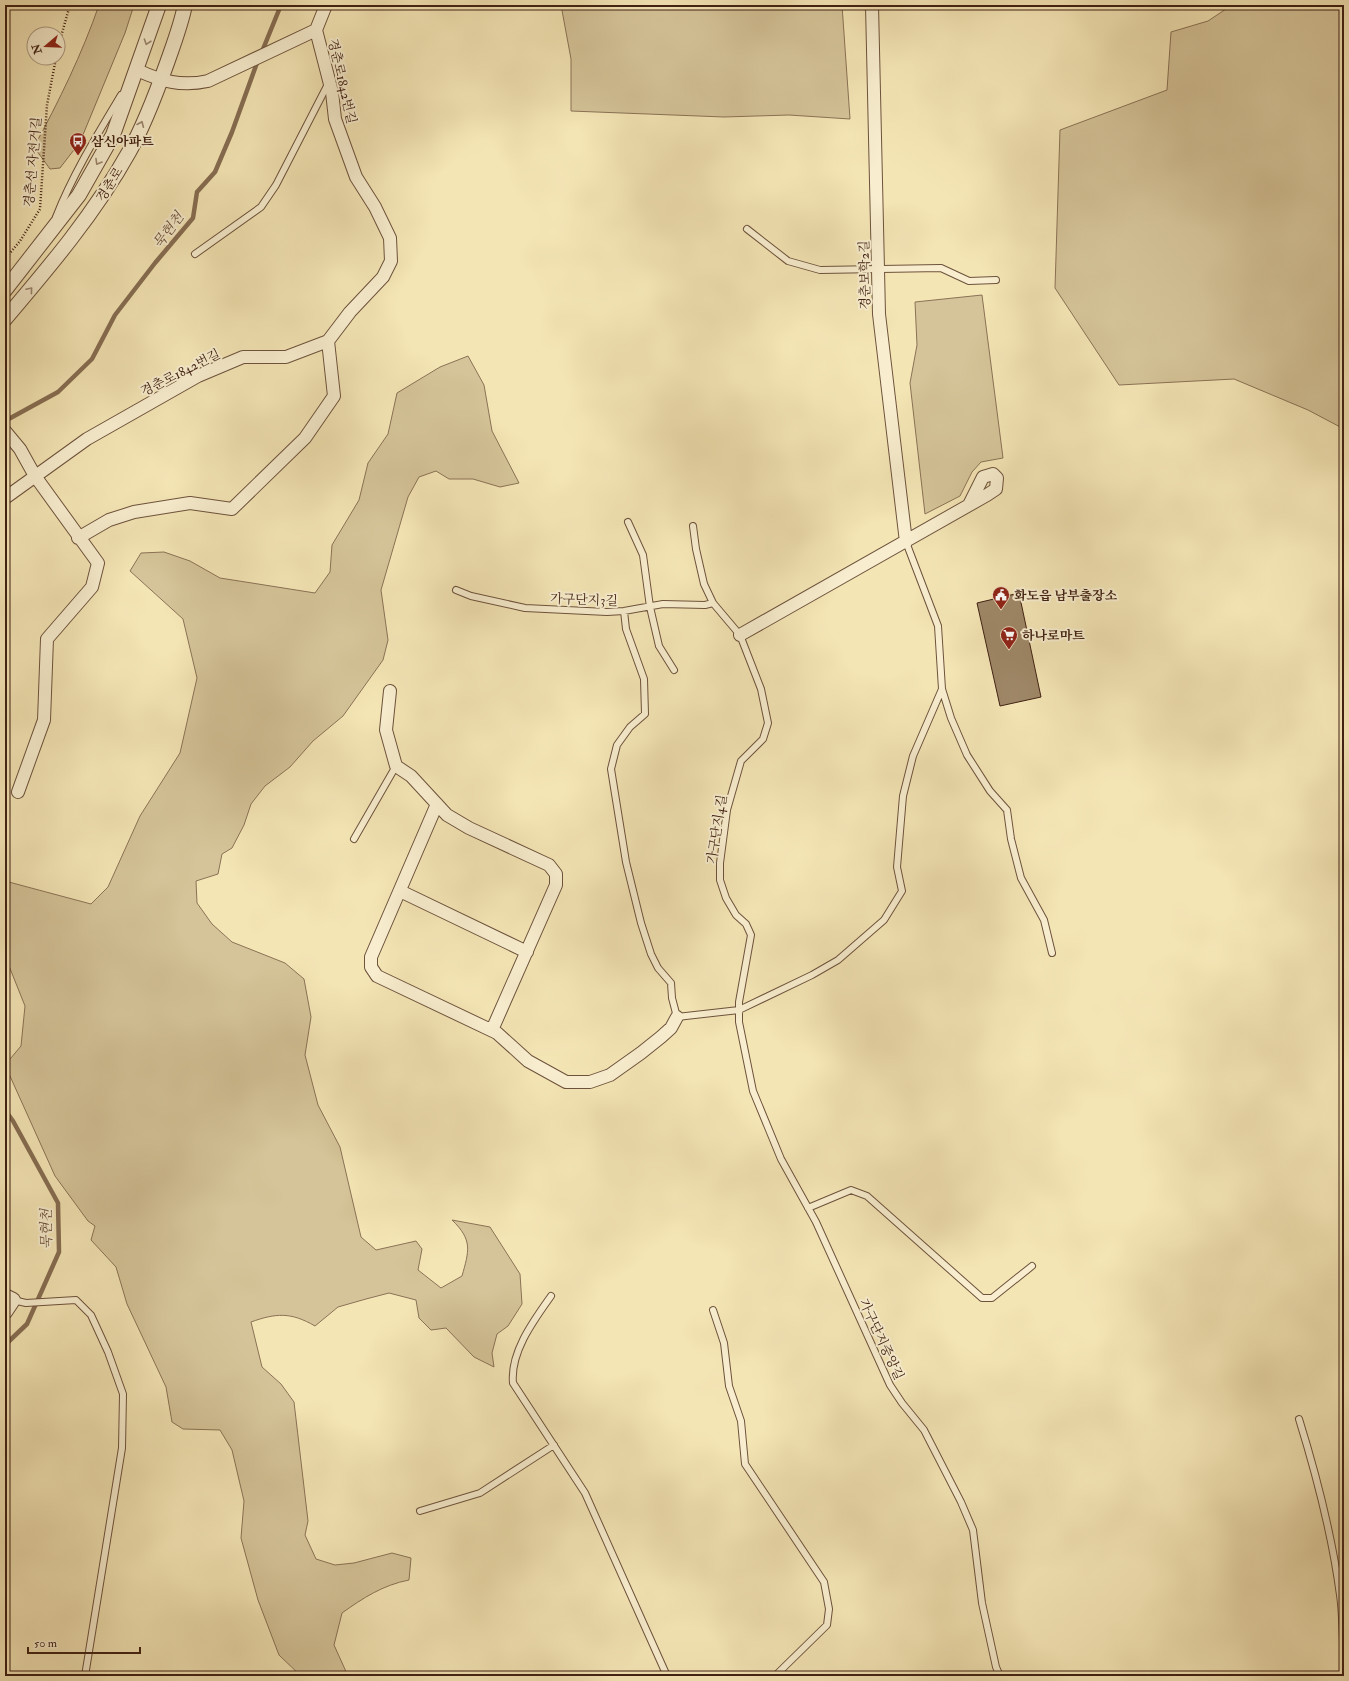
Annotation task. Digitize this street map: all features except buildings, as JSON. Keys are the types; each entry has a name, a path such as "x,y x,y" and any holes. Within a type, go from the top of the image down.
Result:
{"street":[{"name":"경춘로","path":"5,290 79,195 113,135 159,5"},
{"name":"경춘로","path":"5,319 51,265 93,210 130,151 161,80 182,20 185,5"},
{"name":"경춘로1842번길","path":"5,498 87,439 198,376 243,356 286,357 328,341 350,312 383,277 391,261 390,238 375,207 356,177 335,119 330,80 316,30 326,5"},
{"name":"경춘보학2길","path":"872,5 879,314 906,542"},
{"path":"137,70 161,80 177,84 193,84 208,81 285,43 316,30"},
{"path":"78,538 109,520 134,512 190,503 232,509 305,438 334,396 328,341"},
{"path":"5,431 20,449 35,476 78,538 98,563 92,587 47,639 44,720 18,792"},
{"path":"740,635 969,505"},
{"path":"390,691 386,730 396,766 411,776 447,815 469,828 550,865 556,874 556,885 492,1030"},
{"path":"437,804 371,956 372,967 377,976 492,1030 528,1061 566,1082 590,1082 610,1075 641,1054 671,1028 677,1016"},
{"path":"400,891 527,952"}],"lane":[{"path":"196,254 261,207 276,185 330,80"},
{"path":"747,229 788,261 820,270 941,268 969,281 996,280"},
{"path":"628,522 643,555 650,607 659,646 674,670"},
{"name":"가구단지4길","path":"693,526 696,549 704,584 713,604 740,635 761,689 768,723 763,739 741,761 727,810 720,863 720,880 726,898 736,915 746,924 751,935 739,1010"},
{"path":"906,542 938,626 942,689 951,718 967,755 990,791 1007,810 1011,839 1021,878 1044,920 1052,954"},
{"name":"가구단지3길","path":"456,590 471,596 525,608 624,612 663,604 713,604"},
{"path":"624,612 626,629 644,679 645,714 630,727 617,745 611,769 614,795 626,862 641,923 651,954 658,968 671,983 672,998 677,1016 739,1010 812,975 838,960 884,920 902,891 897,867 903,796 913,756 942,689"},
{"path":"354,839 396,766"},
{"name":"가구단지중앙길","path":"739,1010 739,1022 753,1091 781,1160 808,1208 890,1385 902,1403 924,1430 961,1502 973,1530 982,1603 996,1667 1000,1676"},
{"path":"808,1208 852,1190 867,1196 982,1298 992,1298 1032,1266"},
{"path":"551,1296 534,1321 512,1370 513,1383 585,1493 666,1676"},
{"path":"12,1303 47,1303 76,1300 91,1315 108,1352 123,1394 122,1448 85,1676"},
{"path":"713,1310 724,1343 729,1386 741,1421 745,1464 824,1582 829,1609 827,1625 775,1676"},
{"path":"1299,1419 1311,1458 1332,1547 1340,1597 1344,1656"},
{"path":"420,1510 480,1493 554,1445"}],"path":[{"path":"64,26 70,5"},
{"name":"경춘선 자전거길","path":"5,259 20,241 40,209 47,105 54,66"}],"shaded area":[{"path":"99,5 134,5 125,33 80,142 60,168 50,169 34,147 70,77"},
{"path":"561,5 842,5 850,119 789,115 724,117 571,111 571,59"},
{"path":"1232,5 1344,5 1344,429 1308,410 1234,379 1119,385 1055,288 1060,130 1167,90 1171,32 1208,21"},
{"path":"982,295 1003,458 981,462 972,472 960,496 925,514 910,383 917,345 915,302"},
{"path":"468,356 484,385 492,431 519,483 500,487 473,479 449,479 436,471 419,477 408,497 381,590 388,640 383,660 343,716 313,741 290,767 265,786 251,804 244,825 232,848 222,854 218,874 196,881 197,903 212,924 232,942 285,963 304,979 311,1017 305,1055 318,1105 340,1147 361,1237 376,1250 416,1241 422,1249 418,1270 441,1288 462,1276 466,1260 468,1246 466,1240 459,1227 452,1220 490,1227 520,1274 522,1304 508,1326 497,1334 492,1353 494,1367 474,1357 446,1328 431,1330 419,1318 416,1300 389,1293 338,1307 315,1326 298,1318 283,1315 268,1317 251,1322 262,1367 281,1384 294,1402 308,1521 305,1535 316,1559 335,1565 354,1563 392,1553 411,1558 409,1580 382,1589 358,1602 342,1613 334,1645 348,1676 301,1676 279,1655 258,1600 241,1538 244,1501 232,1450 220,1430 183,1429 172,1422 166,1387 127,1304 116,1267 91,1240 95,1226 88,1221 55,1176 5,1065 21,1046 25,1006 9,966 5,961 5,881 91,904 108,887 140,816 180,753 197,678 183,619 130,571 141,553 164,552 190,561 220,578 315,593 330,572 332,545 359,500 368,463 388,434 397,393 440,367"}],"waterway":[{"name":"묵현천","path":"261,54 281,5"},
{"name":"묵현천","path":"5,421 58,392 92,359 115,315 155,263 193,218 197,192 215,172 232,132 258,60"},
{"name":"묵현천","path":"5,1110 13,1121 58,1203 59,1252 27,1324 5,1345"}],"place":[{"name":"삼신아파트","path":"78,156"},
{"name":"화도읍 남부출장소","path":"1001,610"},
{"name":"하나로마트","path":"1009,650"}]}
